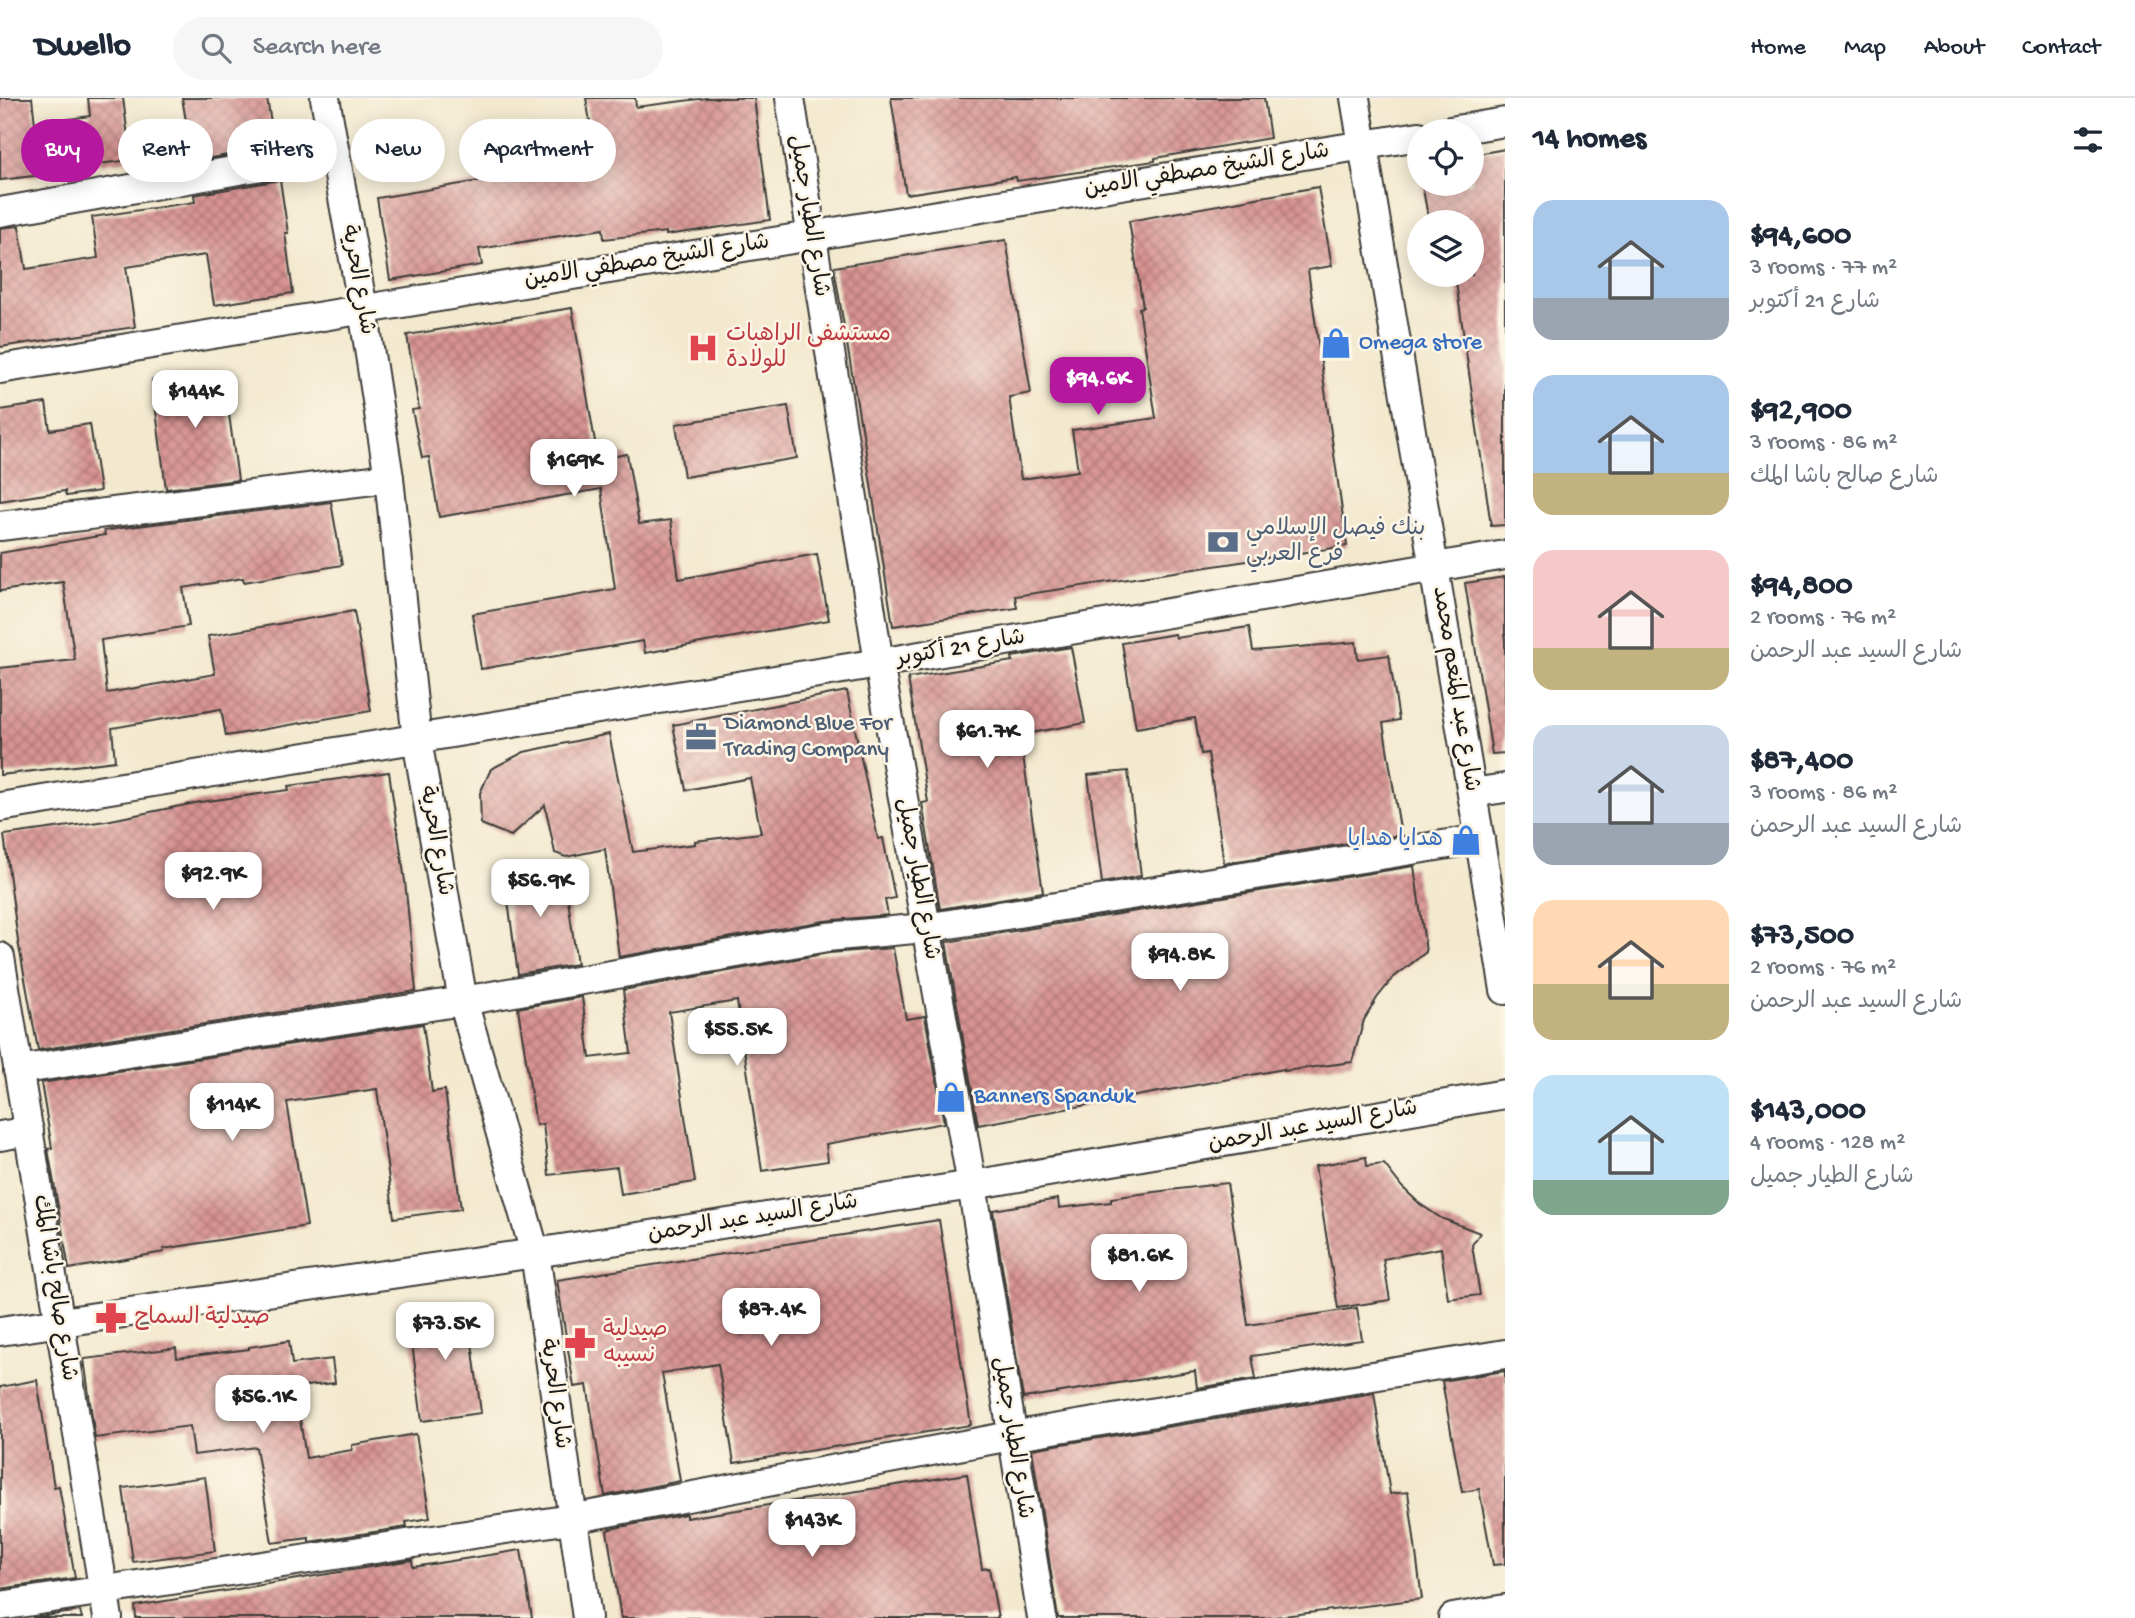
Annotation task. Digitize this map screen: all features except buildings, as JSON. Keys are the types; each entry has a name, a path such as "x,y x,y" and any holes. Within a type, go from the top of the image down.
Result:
{"street":[{"name":"شارع الحرية","path":"325,98 329,119"},
{"name":"شارع الطيار جميل","path":"790,98 879,663 972,1185 1042,1618"},
{"name":"شارع عبد المنعم محمد","path":"1355,98 1505,990"},
{"path":"1484,125 1505,122"},
{"name":"شارع الشيخ مصطفي الامين","path":"0,369 1407,138"},
{"name":"شارع الحرية","path":"337,164 389,478 417,740 463,1002 535,1253 587,1618"},
{"path":"0,212 227,172"},
{"path":"0,526 389,478"},
{"name":"شارع 21 أكتوبر","path":"0,807 879,663 1505,555"},
{"path":"1472,793 1505,788"},
{"path":"19,1070 463,1002 827,937 925,928 1480,839"},
{"name":"شارع صالح باشا المك","path":"0,957 4,1004 19,1070 108,1618"},
{"name":"شارع السيد عبد الرحمن","path":"0,1331 535,1253 972,1185 1505,1094"},
{"path":"0,1136 29,1131"},
{"path":"0,1606 571,1519 1011,1436 1505,1354"},
{"path":"1453,1618 1505,1609"}],"place":[{"name":"Omega store","path":"1336,343"},
{"name":"مستشفى الراهبات للولادة","path":"703,348"},
{"name":"بنك فيصل الإسلامي فرع العربي","path":"1223,542"},
{"name":"Diamond Blue For Trading Company","path":"701,737"},
{"name":"هدايا هدايا","path":"1466,840"},
{"name":"Banners Spanduk","path":"951,1097"},
{"name":"صيدلية السماح","path":"111,1318"},
{"name":"صيدلية نسيبه","path":"580,1343"}]}
